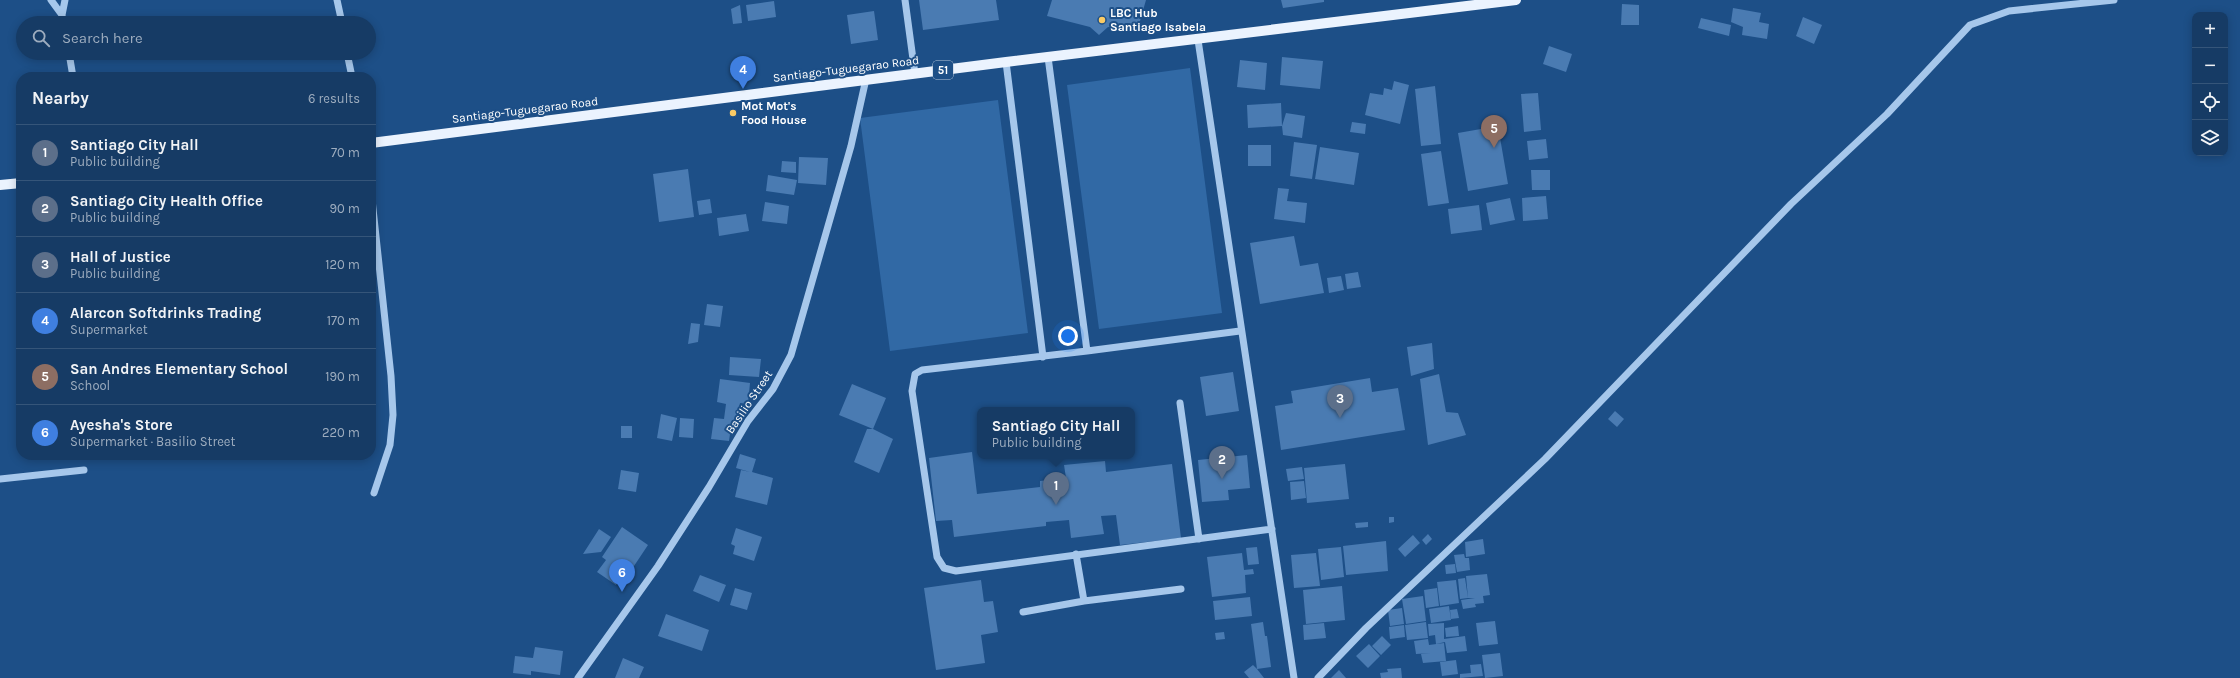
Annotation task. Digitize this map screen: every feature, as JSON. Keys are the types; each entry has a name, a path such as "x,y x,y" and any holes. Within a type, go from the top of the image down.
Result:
{"main road":[{"name":"Santiago-Tuguegarao Road","path":"376,142 1006,62 1198,40 1516,0"},
{"path":"0,185 16,183"}],"street":[{"path":"51,0 61,16"},
{"path":"63,16 65,0"},
{"path":"337,0 340,16"},
{"path":"905,0 915,74"},
{"path":"1318,678 1366,628 1545,459 1791,204 1887,114 1970,24 2009,11 2114,0"},
{"path":"1198,40 1240,331 1294,678"},
{"path":"1048,57 1087,352"},
{"path":"70,60 72,72"},
{"path":"349,60 351,72"},
{"path":"1006,62 1043,357"},
{"name":"Basilio Street","path":"578,678 658,566 709,487 748,421 773,390 791,356 851,146 866,80"},
{"path":"374,493 390,445 393,415 391,376 376,236"},
{"path":"1240,331 1087,352 922,370 915,374 912,391 937,558 944,568 956,570 1272,529"},
{"path":"1180,403 1199,538"},
{"path":"0,478 84,470"},
{"path":"1076,554 1084,601"},
{"path":"1023,612 1084,601 1181,589"}],"shaded area":[{"path":"1190,68 1222,313 1099,329 1067,85"},
{"path":"998,100 1028,333 890,351 860,118"}],"building":[{"path":"919,0 996,0 999,20 923,30"},
{"name":"LBC Hub Santiago Isabela","path":"1052,0 1146,0 1138,28 1129,25 1119,29 1108,27 1099,35 1090,27 1047,16"},
{"path":"1281,0 1324,0 1324,2 1283,8"},
{"path":"774,1 776,17 748,21 746,5"},
{"path":"1622,4 1639,5 1639,25 1621,25"},
{"path":"740,5 742,23 733,24 731,9"},
{"path":"1733,8 1761,13 1759,22 1769,24 1767,39 1742,35 1743,27 1731,22"},
{"path":"874,11 878,40 851,44 847,15"},
{"path":"1803,17 1822,25 1814,44 1796,36"},
{"path":"1701,18 1731,25 1729,36 1698,28"},
{"path":"1549,46 1572,54 1566,72 1543,64"},
{"path":"1282,57 1323,61 1320,89 1280,85"},
{"path":"1240,60 1267,63 1265,90 1237,87"},
{"path":"1394,81 1409,85 1400,124 1365,115 1370,93 1383,95 1384,88 1392,90"},
{"path":"1435,86 1441,144 1421,146 1415,89"},
{"path":"1538,93 1541,130 1524,132 1521,94"},
{"path":"1281,103 1282,126 1248,128 1247,105"},
{"path":"1286,113 1305,116 1302,138 1283,135 1282,126"},
{"path":"1352,122 1366,124 1365,134 1350,132"},
{"path":"1498,126 1508,184 1468,191 1458,133"},
{"path":"1546,139 1548,158 1529,160 1527,141"},
{"path":"1294,142 1317,145 1312,179 1290,176"},
{"path":"1248,145 1271,145 1271,166 1248,166"},
{"path":"1320,147 1359,153 1354,185 1315,179"},
{"path":"1441,151 1449,203 1428,206 1421,154"},
{"path":"799,157 828,158 826,185 798,183"},
{"path":"782,161 796,162 796,173 781,172"},
{"path":"688,169 694,217 659,222 653,174"},
{"path":"1531,170 1550,170 1550,190 1532,190"},
{"path":"768,175 797,180 794,195 766,191"},
{"path":"1278,188 1289,189 1287,201 1307,203 1305,223 1274,219"},
{"path":"1546,196 1548,219 1523,221 1522,198"},
{"path":"1510,198 1515,220 1490,225 1486,203"},
{"path":"710,199 712,213 699,215 697,201"},
{"path":"765,202 789,206 787,224 762,221"},
{"path":"1479,205 1482,230 1451,234 1448,209"},
{"path":"746,214 749,231 719,236 717,218"},
{"path":"1294,236 1300,266 1318,263 1324,293 1260,304 1250,243"},
{"path":"1358,272 1361,287 1347,289 1345,274"},
{"path":"1341,276 1344,290 1329,293 1327,278"},
{"path":"707,304 723,306 720,327 704,325"},
{"path":"691,323 700,324 698,342 688,344"},
{"path":"1432,343 1434,369 1411,376 1407,347"},
{"path":"730,357 761,359 759,377 729,375"},
{"path":"1233,372 1239,411 1206,416 1200,377"},
{"path":"1439,374 1446,412 1458,413 1466,435 1428,445 1420,379"},
{"path":"1370,378 1372,392 1398,388 1405,430 1281,450 1275,406 1293,403 1291,391"},
{"path":"720,379 750,383 748,404 740,403 738,420 732,420 729,441 711,439 714,418 724,419 726,404 717,402"},
{"path":"852,384 886,398 873,429 839,415"},
{"path":"1615,411 1624,419 1617,427 1608,419"},
{"path":"661,414 677,418 672,441 657,438"},
{"path":"680,418 694,419 693,438 679,437"},
{"path":"621,426 632,426 632,438 621,438"},
{"path":"867,429 873,429 893,439 879,473 854,462"},
{"path":"972,452 977,494 1040,487 1040,481 1066,478 1064,465 1105,461 1106,472 1172,464 1181,538 1120,545 1116,515 1101,516 1104,534 1071,538 1069,520 1046,522 1046,526 954,537 952,520 936,521 929,458"},
{"path":"740,454 756,459 752,472 773,478 767,505 735,497 741,470 750,472 736,468"},
{"path":"1247,455 1250,488 1228,490 1229,500 1202,502 1198,460"},
{"path":"1345,464 1349,499 1307,503 1304,468"},
{"path":"1302,467 1304,479 1288,481 1286,469"},
{"path":"621,470 639,473 636,492 618,489"},
{"path":"1304,481 1306,498 1291,500 1290,482"},
{"path":"1389,517 1394,517 1394,522 1389,523"},
{"path":"1368,522 1368,527 1356,528 1355,523"},
{"path":"622,527 648,545 626,578 622,575 616,585 597,572 606,560 602,557"},
{"path":"736,528 762,537 754,561 733,554 735,546 731,544"},
{"path":"599,529 611,537 601,552 583,554"},
{"path":"1428,534 1432,539 1426,545 1422,540"},
{"path":"1413,535 1420,543 1405,557 1398,549"},
{"path":"1483,539 1485,554 1466,557 1465,542"},
{"path":"1386,541 1388,571 1346,575 1343,546"},
{"path":"1257,547 1259,564 1248,565 1246,548"},
{"path":"1341,547 1344,577 1321,580 1318,549"},
{"path":"1242,553 1244,570 1253,569 1254,574 1245,575 1246,593 1212,597 1207,557"},
{"path":"1316,553 1320,586 1294,588 1291,555"},
{"path":"1464,554 1465,558 1469,558 1470,570 1457,572 1454,555"},
{"path":"1455,564 1456,573 1446,574 1445,565"},
{"path":"1487,574 1490,595 1483,596 1484,603 1475,604 1476,607 1463,609 1461,600 1475,598 1468,598 1466,576"},
{"path":"700,575 726,585 719,602 693,591"},
{"path":"1465,578 1468,598 1460,599 1458,579"},
{"path":"981,580 984,602 993,601 998,632 981,635 985,663 936,670 924,588"},
{"path":"1456,580 1459,603 1440,606 1437,582"},
{"path":"1342,586 1345,620 1306,624 1303,590"},
{"path":"735,588 752,593 747,610 730,605"},
{"path":"1437,588 1439,606 1426,608 1424,590"},
{"path":"1423,596 1426,621 1406,624 1402,599"},
{"path":"1250,597 1252,616 1215,620 1213,601"},
{"path":"1449,606 1451,620 1431,623 1429,609"},
{"path":"1402,608 1404,624 1390,626 1388,610"},
{"path":"1457,609 1459,618 1451,619 1450,610"},
{"path":"666,614 709,630 702,651 658,636"},
{"path":"1495,621 1498,644 1479,646 1476,623"},
{"path":"1263,622 1265,636 1267,636 1271,667 1257,669 1251,624"},
{"path":"1426,622 1428,638 1407,640 1405,625"},
{"path":"1324,623 1326,638 1304,640 1303,625"},
{"path":"1444,623 1444,639 1465,636 1467,651 1447,653 1445,642 1436,644 1435,635 1429,636 1428,624"},
{"path":"1404,625 1405,637 1390,639 1389,627"},
{"path":"1458,626 1459,636 1446,637 1445,628"},
{"path":"1224,632 1225,639 1216,640 1215,633"},
{"path":"1382,636 1391,645 1381,655 1372,646"},
{"path":"1428,639 1429,645 1444,643 1446,661 1423,663 1421,654 1431,653 1416,654 1414,641"},
{"path":"1369,644 1380,656 1368,668 1356,656"},
{"path":"535,647 563,651 560,675 531,671 531,675 513,673 515,656 533,658"},
{"path":"1500,653 1503,676 1485,678 1482,655"},
{"path":"623,658 644,667 639,678 615,678"},
{"path":"1456,660 1458,674 1442,676 1440,662"},
{"path":"1481,664 1483,676 1460,678 1460,674 1471,673 1470,665"},
{"path":"1253,665 1264,678 1249,678 1244,672"},
{"path":"1401,668 1402,678 1381,678 1380,673 1388,672 1387,669"},
{"path":"1339,670 1346,678 1331,678"}],"place":[{"name":"LBC Hub Santiago Isabela","path":"1102,20"},
{"name":"Alarcon Softdrinks Trading","path":"743,89"},
{"name":"Mot Mot's Food House","path":"733,113"},
{"name":"San Andres Elementary School","path":"1494,148"},
{"name":"Hall of Justice","path":"1340,418"},
{"name":"Santiago City Health Office","path":"1222,479"},
{"name":"Santiago City Hall","path":"1056,505"},
{"name":"Ayesha's Store","path":"622,592"}]}
